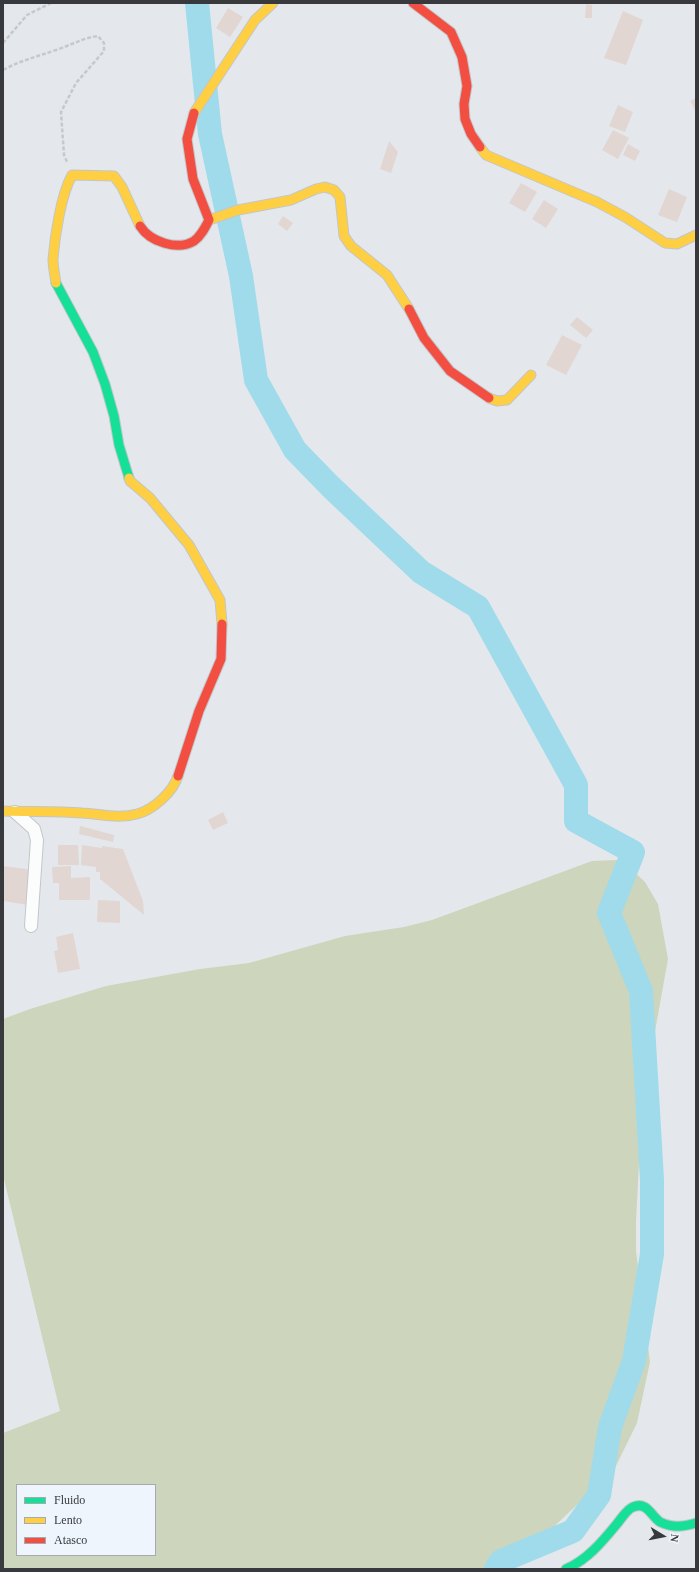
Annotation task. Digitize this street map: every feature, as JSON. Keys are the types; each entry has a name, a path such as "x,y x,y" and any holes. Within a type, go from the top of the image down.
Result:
{"street":[{"path":"3,811 82,813 118,817 138,814 156,804 176,783 199,711 209,684 221,659 222,625 220,600 189,545 150,498 130,481 119,445 109,397 93,352 56,283 53,260 62,202 67,184 76,175 114,176 122,184 133,217 143,233 156,242 171,245 185,245 195,241 203,233 209,220 193,179 187,139 194,111 256,20 273,3"},
{"path":"413,3 451,32 462,57 466,86 464,104 465,119 470,134 486,155 597,202 625,217 665,243 678,244 696,235"},
{"path":"209,220 238,210 291,200 316,189 325,187 334,190 340,197 344,236 351,246 387,275 406,303 424,338 450,371 485,398 497,401 507,400 532,375"},
{"path":"15,812 34,829 37,840 31,926"},
{"path":"566,1569 578,1564 601,1543 631,1506 639,1505 647,1508 659,1521 671,1526 684,1527 696,1523"}],"path":[{"path":"3,43 27,15 51,3"},
{"path":"3,70 27,58 57,50 84,38 98,36 104,43 104,51 76,83 61,112 64,155 76,175"}],"green space":[{"path":"616,860 627,865 645,882 658,904 668,959 642,1104 636,1222 636,1251 650,1362 637,1423 614,1470 509,1569 3,1569 3,1433 60,1411 3,1175 3,1019 30,1009 106,986 200,969 249,963 345,936 404,927 432,920 592,861"}],"building":[{"path":"586,4 592,5 592,18 585,18"},
{"path":"228,8 243,17 230,37 216,28"},
{"path":"623,11 643,20 626,65 604,58"},
{"path":"696,98 696,112 690,101"},
{"path":"618,105 633,112 625,132 609,126"},
{"path":"613,130 629,138 618,159 602,150"},
{"path":"389,141 398,152 391,173 380,169"},
{"path":"628,144 640,151 635,161 623,155"},
{"path":"521,183 537,192 525,212 509,203"},
{"path":"669,189 687,197 677,222 658,215"},
{"path":"544,200 558,209 546,228 532,219"},
{"path":"283,216 293,223 287,231 278,224"},
{"path":"577,317 593,330 586,338 570,325"},
{"path":"562,335 582,345 566,375 546,365"},
{"path":"223,812 228,823 213,830 208,820"},
{"path":"80,826 114,835 113,842 79,834"},
{"path":"58,845 78,845 79,865 58,865"},
{"path":"82,845 123,849 143,901 144,915 100,879 100,872 96,872 96,867 81,865"},
{"path":"3,866 33,870 28,905 3,901"},
{"path":"71,866 71,878 90,877 90,900 59,900 59,883 53,883 52,867"},
{"path":"98,900 120,901 120,923 97,922"},
{"path":"73,933 80,969 58,973 54,951 58,950 56,937"}],"waterway":[{"path":"197,3 210,134 241,276 256,380 295,450 331,487 421,572 478,607 576,785 576,821 633,852 609,913 641,991 652,1180 652,1254 634,1361 610,1427 599,1495 573,1531 501,1561 496,1569"}],"traffic: fast":[{"path":"56,283 93,352 105,384 114,416 119,445 129,478"},
{"path":"566,1569 581,1561 594,1550 626,1512 633,1507 642,1506 660,1522 669,1525 682,1526 696,1523"}],"traffic: slow":[{"path":"194,113 255,20 273,3"},
{"path":"480,147 486,155 597,202 625,217 665,243 677,244 696,235"},
{"path":"56,283 53,259 55,239 62,204 72,175 114,176 122,187 140,226"},
{"path":"209,220 238,210 291,200 316,189 325,187 334,190 340,197 344,236 351,246 387,275 409,309"},
{"path":"489,398 497,401 507,400 531,375"},
{"path":"129,478 130,481 150,498 189,545 220,600 222,624"},
{"path":"3,811 72,812 117,816 137,814 149,809 162,800 172,788 178,776"}],"traffic: jam":[{"path":"413,3 451,32 462,57 467,86 464,104 465,119 471,134 480,147"},
{"path":"140,226 145,232 157,240 173,245 180,245 194,241 203,232 209,220 193,179 187,139 194,113"},
{"path":"409,309 424,338 450,371 489,398"},
{"path":"178,776 199,711 221,659 222,624"}]}
